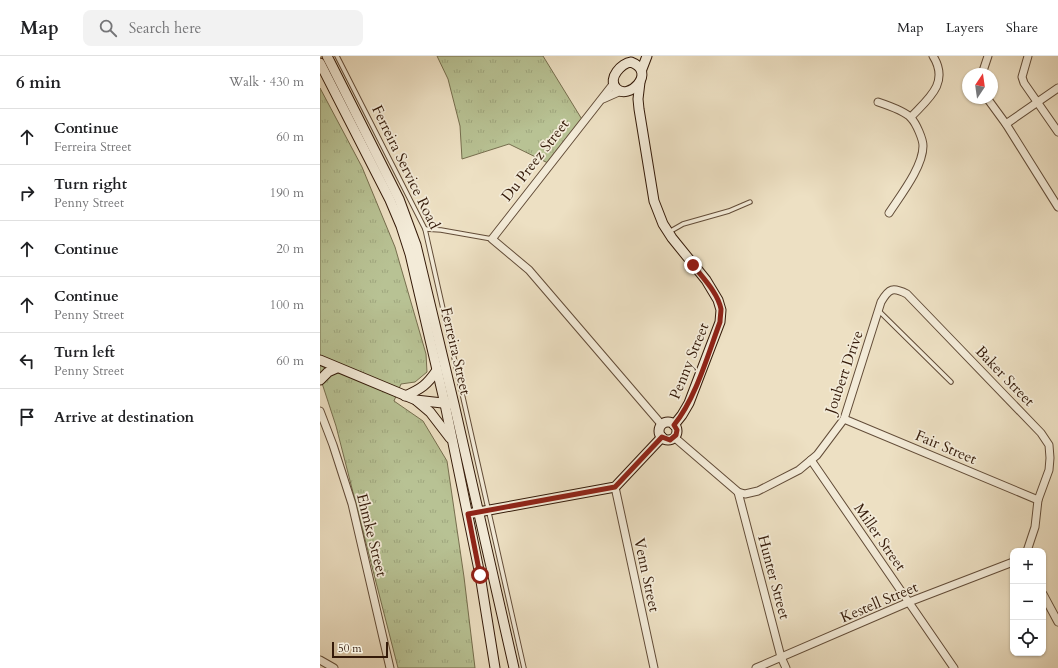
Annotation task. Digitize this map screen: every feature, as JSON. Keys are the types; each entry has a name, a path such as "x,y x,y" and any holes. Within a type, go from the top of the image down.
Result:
{"main road":[{"name":"Ferreira Street","path":"327,56 409,224 426,283 450,404 452,440 480,575 495,668"},
{"path":"633,56 616,74 614,79 616,88 624,91 636,87 643,75 642,69 647,56"},
{"path":"626,63 632,62 637,64 642,69"},
{"name":"Ferreira Street","path":"320,63 390,200 401,226 410,254 437,370 450,404 484,511 514,668"},
{"name":"Penny Street","path":"640,82 638,99 639,109 654,201 668,232 677,246 706,280 718,300 721,310 720,322 689,403 674,425"},
{"name":"Penny Street","path":"624,91 634,100 639,109"},
{"path":"320,360 416,400 450,404"},
{"path":"320,380 328,372 337,368"},
{"path":"405,396 426,386 437,370"},
{"path":"416,400 440,423 452,440"},
{"path":"670,422 674,425 677,432 670,440 662,437 659,430 662,424 670,422"},
{"path":"468,514 615,487 662,437"}],"street":[{"path":"911,117 934,93 938,84 940,73 938,64 933,56"},
{"path":"984,68 988,56"},
{"path":"1028,56 1022,77 1024,84 1058,132"},
{"name":"Du Preez Street","path":"492,239 614,83"},
{"path":"1006,124 1058,88"},
{"path":"600,99 624,91"},
{"path":"878,102 892,107 911,117 918,128 923,144 922,156 914,173 889,214"},
{"path":"991,104 1006,124 1058,208"},
{"path":"492,239 529,270 662,424"},
{"name":"Joubert Drive","path":"738,492 745,494 758,492 799,470 817,456 844,418 881,302 886,294 893,290"},
{"name":"Baker Street","path":"893,290 899,290 907,294 1041,433 1049,445 1049,470 1038,500 1035,526 1028,548"},
{"name":"Ehmke Street","path":"320,411 323,429 333,445 352,504 390,668"},
{"name":"Fair Street","path":"844,418 1038,500"},
{"path":"674,437 738,492"},
{"name":"Miller Street","path":"811,460 954,668"},
{"name":"Venn Street","path":"615,487 654,668"},
{"name":"Hunter Street","path":"738,492 781,658 786,668"},
{"name":"Kestell Street","path":"756,668 909,602 1010,563"},
{"path":"1046,600 1058,622"},
{"path":"320,660 334,668"}],"lane":[{"name":"Ferreira Service Road","path":"337,56 425,229 484,511 524,668"},
{"path":"668,232 682,224 729,211 750,202"},
{"path":"425,229 441,230 492,239"},
{"path":"879,311 951,382"},
{"path":"491,668 493,655"}],"green space":[{"path":"437,56 543,56 583,121 550,164 509,144 462,159 460,126 448,79"},
{"path":"320,88 362,167 395,247 426,354 427,372 415,382 401,384 394,401 423,421 447,461 464,577 475,668 398,668 336,426 320,377"}],"route":[{"path":"480,575 468,514 615,487 662,437 670,440 676,435 677,430 674,425 689,403 720,322 721,310 718,300 706,280 693,265"}]}
